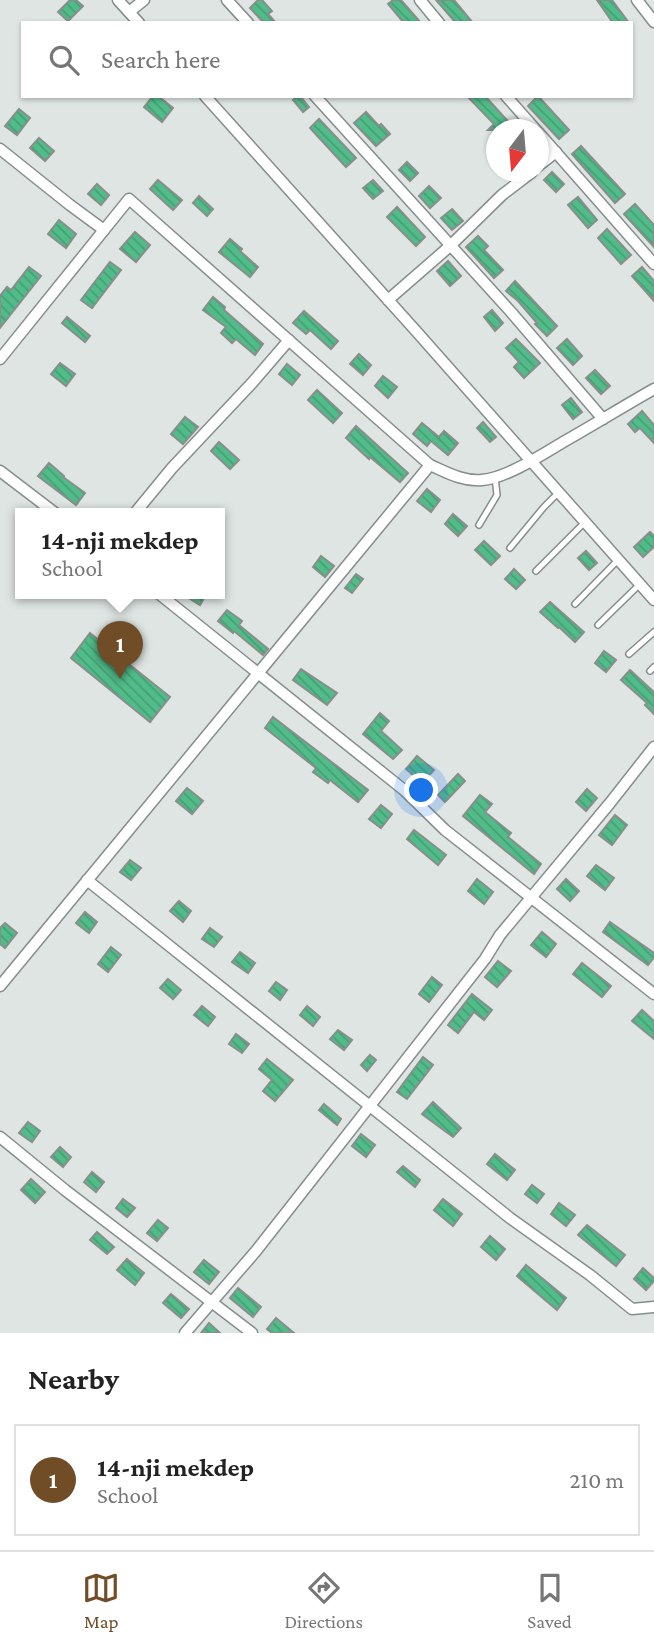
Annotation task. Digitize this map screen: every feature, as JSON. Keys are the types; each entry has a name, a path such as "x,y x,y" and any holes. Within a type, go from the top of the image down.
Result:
{"street":[{"path":"118,0 137,21"},
{"path":"129,12 144,0"},
{"path":"227,0 246,21"},
{"path":"420,0 437,21"},
{"path":"637,0 654,22"},
{"path":"207,98 654,600"},
{"path":"317,98 511,312 603,419"},
{"path":"508,98 526,119"},
{"path":"549,144 654,264"},
{"path":"0,149 104,230"},
{"path":"549,157 556,152"},
{"path":"388,300 519,182"},
{"path":"0,359 129,199 430,465 454,476 470,480 495,477 531,461 654,389"},
{"path":"139,508 289,340"},
{"path":"0,986 430,465"},
{"path":"0,471 48,508"},
{"path":"165,599 404,790 445,830 654,994"},
{"path":"185,1333 256,1251 485,959 500,935 654,747"},
{"path":"87,880 510,1218 632,1309 654,1307"},
{"path":"0,1137 252,1333"}],"lane":[{"path":"479,525 497,495 495,477"},
{"path":"510,548 559,492"},
{"path":"536,571 585,522"},
{"path":"575,604 618,559"},
{"path":"598,625 640,584"},
{"path":"629,654 654,632"}],"building":[{"path":"70,0 76,0 83,6 68,21 58,12"},
{"path":"258,0 262,0 272,11 268,14 274,21 262,21 250,8"},
{"path":"393,0 401,0 419,21 402,21 388,4"},
{"path":"436,0 454,0 471,21 454,21"},
{"path":"597,0 612,0 628,21 612,21"},
{"path":"151,98 160,98 173,108 162,122 144,107"},
{"path":"302,98 309,107 303,112 293,100"},
{"path":"469,98 487,98 506,119 489,119"},
{"path":"536,98 540,98 569,130 559,139 549,128 549,119 540,119 528,106"},
{"path":"19,109 30,118 17,135 5,126"},
{"path":"366,112 390,134 376,146 354,123"},
{"path":"319,119 356,158 346,167 310,128"},
{"path":"39,138 54,151 45,161 30,148"},
{"path":"581,146 625,194 615,203 572,154"},
{"path":"407,162 418,173 410,181 399,170"},
{"path":"552,172 564,184 556,192 546,182 549,182"},
{"path":"158,180 182,200 173,210 150,189"},
{"path":"373,180 383,191 373,199 363,188"},
{"path":"97,184 109,195 101,205 88,194"},
{"path":"429,186 441,198 430,208 419,196"},
{"path":"199,196 213,209 207,216 193,203"},
{"path":"578,197 597,220 588,228 568,205"},
{"path":"635,204 654,225 654,247 624,214"},
{"path":"397,207 425,237 416,246 387,217"},
{"path":"452,209 463,221 452,230 441,218"},
{"path":"59,220 76,234 66,248 48,234"},
{"path":"607,229 631,255 621,264 598,238"},
{"path":"135,232 150,245 136,262 120,249"},
{"path":"478,236 488,246 484,250 503,270 494,278 466,247"},
{"path":"230,239 258,267 250,277 219,252"},
{"path":"448,261 461,276 450,286 437,271"},
{"path":"110,262 121,270 92,308 81,300"},
{"path":"29,267 41,276 0,328 0,296 7,287 11,290"},
{"path":"642,267 654,281 654,301 632,276"},
{"path":"515,281 557,326 547,336 518,301 506,291"},
{"path":"213,297 263,344 255,355 236,339 232,343 221,333 226,327 203,310"},
{"path":"492,310 503,323 495,331 484,317"},
{"path":"304,311 338,341 331,349 310,330 306,334 293,323"},
{"path":"67,317 90,336 85,342 62,323"},
{"path":"516,339 540,363 524,378 514,367 519,362 506,348"},
{"path":"567,339 582,356 573,365 557,348"},
{"path":"359,354 371,365 363,375 350,364"},
{"path":"60,363 75,374 66,386 51,374"},
{"path":"287,364 300,375 292,385 279,374"},
{"path":"595,370 610,386 601,394 586,378"},
{"path":"383,376 397,387 388,398 375,386"},
{"path":"317,390 342,413 333,423 308,400"},
{"path":"571,398 582,412 573,419 562,405"},
{"path":"642,411 654,425 654,443 640,428 635,432 628,424"},
{"path":"185,417 198,427 183,444 171,434"},
{"path":"483,422 496,437 490,442 477,428"},
{"path":"422,423 439,437 444,431 458,443 448,455 431,441 427,446 413,434"},
{"path":"356,426 408,473 400,482 346,438"},
{"path":"219,442 239,460 230,469 211,451"},
{"path":"49,463 85,493 76,505 38,476"},
{"path":"427,489 440,500 431,512 417,501"},
{"path":"453,514 467,526 458,536 445,524"},
{"path":"650,532 654,536 654,547 643,557 634,547"},
{"path":"484,541 500,556 491,565 475,550"},
{"path":"586,551 597,563 589,570 578,558"},
{"path":"321,556 334,566 325,577 313,567"},
{"path":"514,569 525,580 516,589 505,579"},
{"path":"356,574 363,579 352,593 345,588"},
{"path":"190,599 204,599 200,605"},
{"path":"550,602 584,632 575,642 540,612"},
{"path":"227,610 242,621 239,625 268,649 263,655 218,621"},
{"path":"90,633 170,697 150,722 71,658"},
{"path":"604,651 616,660 606,672 595,663"},
{"path":"301,669 337,693 327,705 293,680"},
{"path":"630,670 654,692 654,714 645,705 647,703 621,680"},
{"path":"380,713 389,721 381,731 402,750 393,759 363,734"},
{"path":"273,717 368,790 358,802 330,780 328,783 313,772 316,768 265,728"},
{"path":"417,756 434,770 422,783 406,769"},
{"path":"458,774 465,781 445,802 438,795"},
{"path":"187,788 203,801 192,814 176,801"},
{"path":"587,789 597,798 586,811 576,802"},
{"path":"480,795 492,804 485,812 511,833 508,837 541,864 534,874 463,816"},
{"path":"381,805 392,814 381,828 369,819"},
{"path":"615,815 627,825 612,845 599,835"},
{"path":"414,830 446,855 438,865 407,839"},
{"path":"130,860 141,868 131,880 120,872"},
{"path":"596,865 614,878 605,890 587,876"},
{"path":"477,879 493,892 484,904 468,891"},
{"path":"566,879 579,891 570,901 557,889"},
{"path":"179,901 191,911 183,922 170,911"},
{"path":"85,912 97,922 89,933 76,923"},
{"path":"610,922 654,953 648,965 603,932"},
{"path":"5,923 17,933 5,948 0,944 0,928"},
{"path":"210,928 222,937 214,947 202,939"},
{"path":"542,932 556,944 546,957 531,945"},
{"path":"111,947 121,955 108,972 98,964"},
{"path":"240,952 255,963 248,973 232,962"},
{"path":"498,961 511,971 497,987 485,977"},
{"path":"582,963 611,986 602,997 573,974"},
{"path":"432,977 442,985 429,1002 419,994"},
{"path":"168,979 181,990 173,999 160,988"},
{"path":"276,982 287,990 280,1000 269,991"},
{"path":"472,994 492,1010 484,1020 474,1012 458,1033 448,1025"},
{"path":"202,1006 215,1017 208,1026 194,1015"},
{"path":"307,1006 320,1017 313,1026 300,1015"},
{"path":"642,1010 654,1021 654,1039 632,1021"},
{"path":"338,1030 352,1040 344,1050 330,1039"},
{"path":"236,1034 249,1044 242,1053 229,1044"},
{"path":"370,1055 376,1060 367,1071 361,1065"},
{"path":"423,1057 433,1065 407,1099 397,1092"},
{"path":"267,1059 293,1080 275,1101 263,1091 272,1080 259,1069"},
{"path":"433,1102 461,1128 453,1137 422,1114"},
{"path":"324,1104 341,1119 337,1125 319,1110"},
{"path":"28,1122 40,1131 32,1142 19,1133"},
{"path":"361,1134 375,1145 366,1157 352,1146"},
{"path":"60,1147 71,1157 63,1167 51,1157"},
{"path":"495,1154 515,1170 507,1180 487,1164"},
{"path":"403,1166 420,1180 415,1187 397,1172"},
{"path":"92,1172 104,1182 96,1192 84,1182"},
{"path":"31,1179 45,1192 35,1203 21,1190"},
{"path":"532,1185 544,1194 537,1203 525,1194"},
{"path":"123,1199 135,1208 127,1217 116,1208"},
{"path":"443,1199 462,1214 453,1226 434,1210"},
{"path":"559,1203 575,1215 566,1226 551,1214"},
{"path":"158,1220 168,1228 157,1241 147,1233"},
{"path":"587,1225 625,1255 616,1266 578,1235"},
{"path":"97,1232 114,1247 107,1254 90,1240"},
{"path":"490,1236 505,1249 496,1260 481,1247"},
{"path":"127,1259 144,1273 135,1285 117,1270"},
{"path":"204,1260 219,1272 209,1284 194,1272"},
{"path":"526,1265 566,1298 557,1310 517,1276"},
{"path":"643,1268 654,1278 646,1290 634,1279"},
{"path":"238,1288 261,1307 253,1317 230,1298"},
{"path":"171,1294 189,1309 181,1318 163,1303"},
{"path":"276,1318 294,1333 272,1333 267,1329"},
{"path":"209,1323 220,1333 201,1333"}],"place":[{"name":"14-nji mekdep","path":"120,679"}]}
